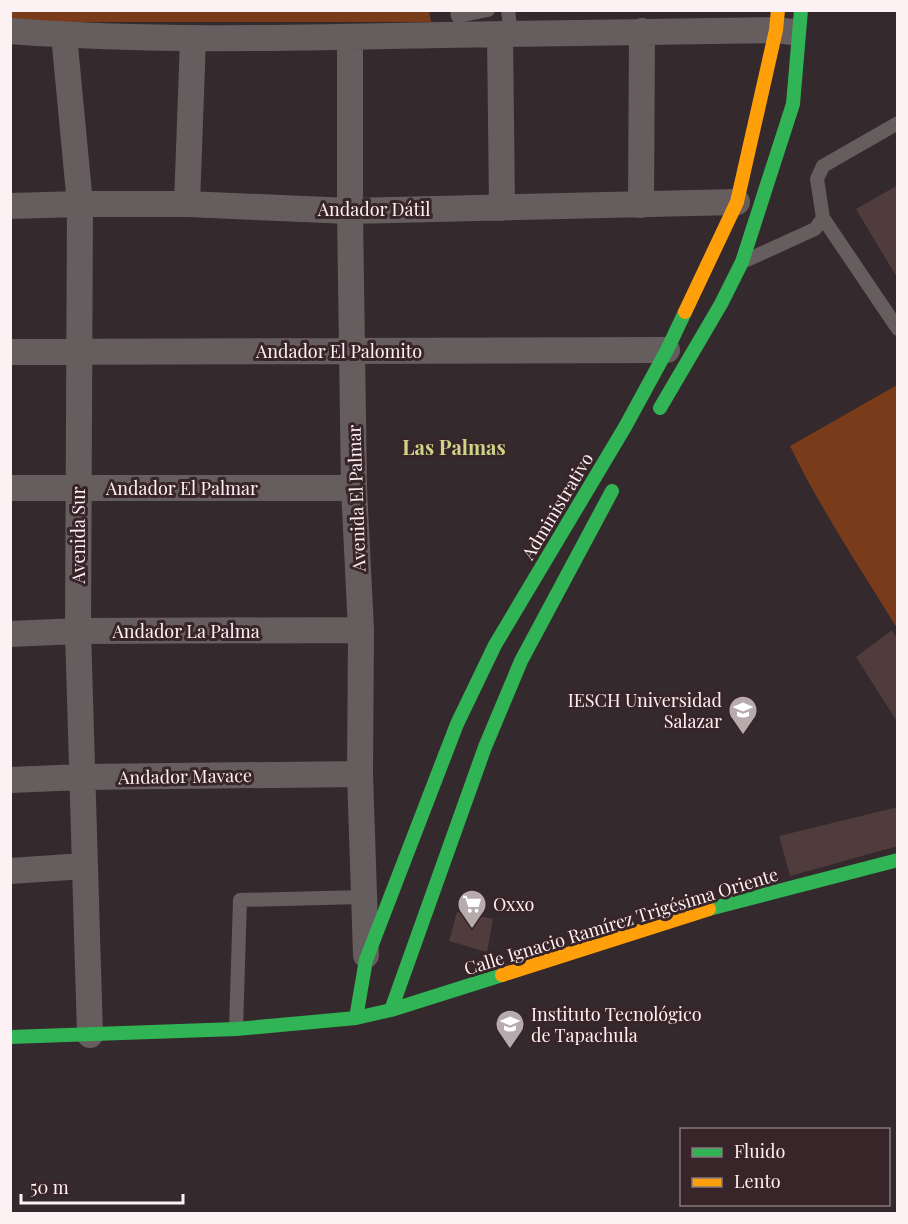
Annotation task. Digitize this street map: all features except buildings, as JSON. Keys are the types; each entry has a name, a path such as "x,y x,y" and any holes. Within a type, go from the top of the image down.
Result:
{"street":[{"path":"10,31 194,39 350,37 506,26 642,31 788,21 793,104 742,262 721,304 651,424"},
{"name":"Administrativo","path":"356,1018 366,960 457,724 495,645 625,427 667,350 737,202 788,21"},
{"path":"502,208 506,26"},
{"path":"641,205 642,31"},
{"name":"Avenida Sur","path":"64,35 80,204 78,631 90,1035"},
{"name":"Avenida El Palmar","path":"350,37 354,488 361,630 360,774 366,960"},
{"path":"187,204 194,39"},
{"name":"Andador Dátil","path":"10,206 187,204 350,211 737,202"},
{"name":"Andador El Palomito","path":"10,352 667,350"},
{"path":"391,1010 485,747 521,661 616,483"},
{"name":"Andador El Palmar","path":"10,488 354,488"},
{"name":"Andador La Palma","path":"10,634 78,631 361,630"},
{"name":"Andador Mavace","path":"10,780 360,774"},
{"name":"Calle Ignacio Ramírez Trigésima Oriente","path":"10,1037 236,1029 356,1018 391,1010 706,910 897,860"},
{"path":"10,871 84,866"}],"lane":[{"path":"457,10 458,16 488,10"},
{"path":"897,123 823,166 817,180 823,218 897,330"},
{"path":"742,262 815,229 823,218"},
{"path":"236,1029 240,900 363,897"}],"shaded area":[{"path":"429,10 431,22 11,22 10,11"},
{"path":"897,385 897,628 828,516 790,446"}],"traffic: fast":[{"path":"660,408 721,304 742,262 793,104 801,10"},
{"path":"356,1018 366,960 457,724 495,645 625,427 685,312"},
{"path":"391,1010 485,747 521,661 612,491"},
{"path":"709,909 898,860"},
{"path":"10,1037 236,1029 356,1018 391,1010 502,975"}],"traffic: slow":[{"path":"685,312 737,202 776,30 778,10"},
{"path":"502,975 709,909"}],"place":[{"name":"IESCH Universidad Salazar","path":"743,736"},
{"name":"Oxxo","path":"472,930"},
{"name":"Instituto Tecnológico de Tapachula","path":"510,1050"}],"district":[{"name":"Las Palmas","path":"454,446"}]}
